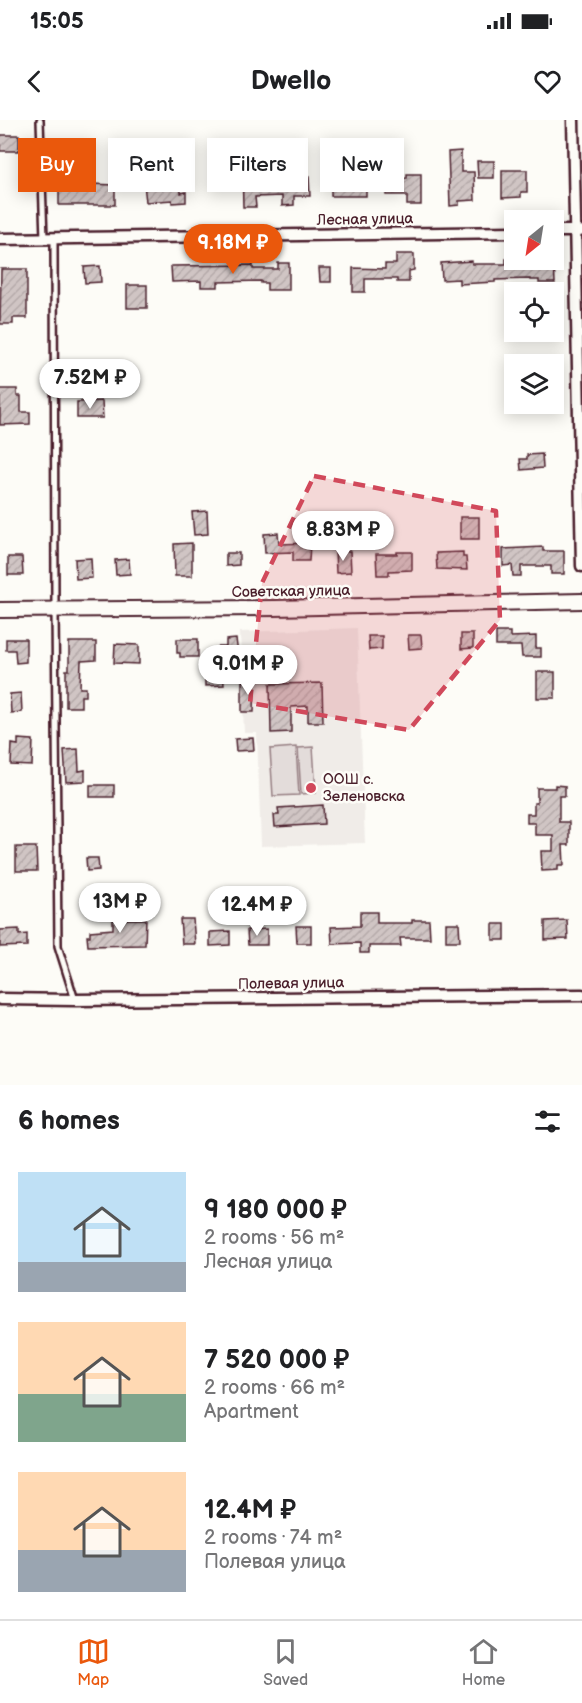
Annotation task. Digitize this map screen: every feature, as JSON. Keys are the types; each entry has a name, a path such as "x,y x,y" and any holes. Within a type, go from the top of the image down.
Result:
{"street":[{"path":"573,120 578,231 582,566"},
{"name":"Лесная улица","path":"0,239 504,232"},
{"name":"Советская улица","path":"0,610 275,608 582,601"},
{"name":"Полевая улица","path":"0,999 582,995"}],"lane":[{"path":"40,120 49,239 58,945 75,1000"}],"highlighted area":[{"path":"314,476 496,511 500,620 409,730 250,703 262,583"}],"shaded area":[{"name":"ООШ с. Зеленовска","path":"357,628 365,843 261,846 257,733 244,733 240,632"},
{"path":"296,747 299,795 273,796 270,749"},
{"path":"313,747 316,793 301,794 298,748"}],"building":[{"path":"0,135 19,135 18,151 0,151"},
{"path":"461,151 461,172 474,172 475,200 459,201 459,205 450,206 448,152"},
{"path":"477,161 494,161 494,178 478,178"},
{"path":"502,170 527,170 527,192 521,192 521,197 502,198"},
{"path":"407,174 421,174 421,205 407,205 407,195 386,195 386,192 404,192 404,178 407,178"},
{"path":"309,176 310,196 294,196 294,205 282,206 282,196 255,197 256,207 243,207 243,192 308,192"},
{"path":"96,184 108,185 108,192 115,192 115,205 59,205 59,192 96,192"},
{"path":"145,192 186,192 186,202 172,203 172,200 146,202"},
{"path":"331,192 366,192 366,196 331,196"},
{"path":"396,254 414,254 414,270 409,271 409,282 397,282 397,279 365,279 365,292 353,292 353,268 385,269 385,264 396,264"},
{"path":"472,261 472,264 504,264 504,270 554,270 555,282 539,282 539,280 530,279 459,284 459,279 442,280 441,263"},
{"path":"278,263 289,263 289,290 267,290 267,283 261,283 261,281 218,282 218,287 201,287 201,281 172,282 171,266 253,265 253,269 278,269"},
{"path":"100,266 101,282 85,283 84,267"},
{"path":"319,268 331,268 331,282 320,282"},
{"path":"1,269 27,269 27,318 13,318 13,324 0,324"},
{"path":"127,285 147,285 147,308 127,308"},
{"path":"74,369 93,369 93,374 98,374 98,383 74,383"},
{"path":"0,389 17,389 17,396 21,396 21,412 30,412 30,424 0,425"},
{"path":"102,401 103,418 77,418 77,402"},
{"path":"542,454 543,468 521,470 520,459 527,459 527,455"},
{"path":"207,511 208,534 194,535 192,512"},
{"path":"460,517 479,517 479,539 460,539"},
{"path":"278,533 279,544 310,543 309,561 293,561 293,552 265,553 264,534"},
{"path":"192,543 192,576 175,576 174,544"},
{"path":"543,547 543,551 564,551 564,574 551,574 551,566 521,566 521,576 513,576 512,565 503,566 503,549"},
{"path":"335,551 350,551 351,572 336,573"},
{"path":"397,552 412,552 412,570 389,571 389,575 377,575 376,554 397,554"},
{"path":"463,552 463,557 466,557 467,570 437,569 436,553"},
{"path":"226,553 239,553 239,565 226,566"},
{"path":"8,557 22,557 23,575 8,575"},
{"path":"91,558 92,578 76,579 75,559"},
{"path":"129,559 130,574 116,575 115,560"},
{"path":"496,632 510,632 510,637 536,636 536,648 541,648 541,657 522,657 521,646 496,646"},
{"path":"461,634 473,634 473,648 461,649"},
{"path":"408,635 421,635 422,648 409,649"},
{"path":"368,636 382,636 382,649 369,650"},
{"path":"6,639 26,639 26,662 16,663 15,650 6,650"},
{"path":"177,639 198,639 198,657 180,657 180,653 177,653"},
{"path":"236,639 238,654 219,656 218,647 226,647 226,640"},
{"path":"69,642 96,642 96,660 81,661 80,688 86,688 86,696 81,696 81,707 66,707"},
{"path":"115,644 139,645 139,664 114,663"},
{"path":"223,664 224,685 205,686 205,665"},
{"path":"537,672 555,672 555,698 537,698"},
{"path":"242,681 255,681 254,712 242,712"},
{"path":"322,683 323,722 308,722 308,706 291,707 291,732 271,733 270,684"},
{"path":"21,693 22,712 11,713 10,694"},
{"path":"253,738 254,750 236,751 235,739"},
{"path":"18,739 33,740 32,766 11,765 12,744 18,745"},
{"path":"78,749 79,771 85,770 85,781 66,782 64,750"},
{"path":"90,785 114,785 114,797 90,797"},
{"path":"555,785 565,786 565,796 559,796 559,822 569,822 569,845 563,845 564,865 558,865 558,870 542,871 541,851 553,851 553,835 535,835 535,823 527,823 527,814 534,814 537,788 555,788"},
{"path":"323,805 324,824 275,827 274,815 279,815 278,808"},
{"path":"16,847 36,847 37,871 16,871"},
{"path":"86,858 98,858 99,870 87,871"},
{"path":"360,912 377,912 377,923 412,923 412,920 429,920 430,938 400,938 401,946 369,946 369,953 360,953 360,943 332,944 331,927 360,926"},
{"path":"113,919 146,919 145,945 88,946 87,936 90,936 90,931 113,929"},
{"path":"180,919 193,919 195,944 182,944"},
{"path":"567,920 568,939 545,940 545,921"},
{"path":"446,923 459,923 460,941 446,941"},
{"path":"493,924 505,924 505,940 493,940"},
{"path":"296,926 311,926 311,943 297,943"},
{"path":"19,929 19,935 27,934 27,946 0,947 0,930"},
{"path":"267,929 267,945 248,945 247,930"},
{"path":"230,931 230,945 210,946 210,932"}],"place":[{"name":"ООШ с. Зеленовска","path":"311,788"}]}
